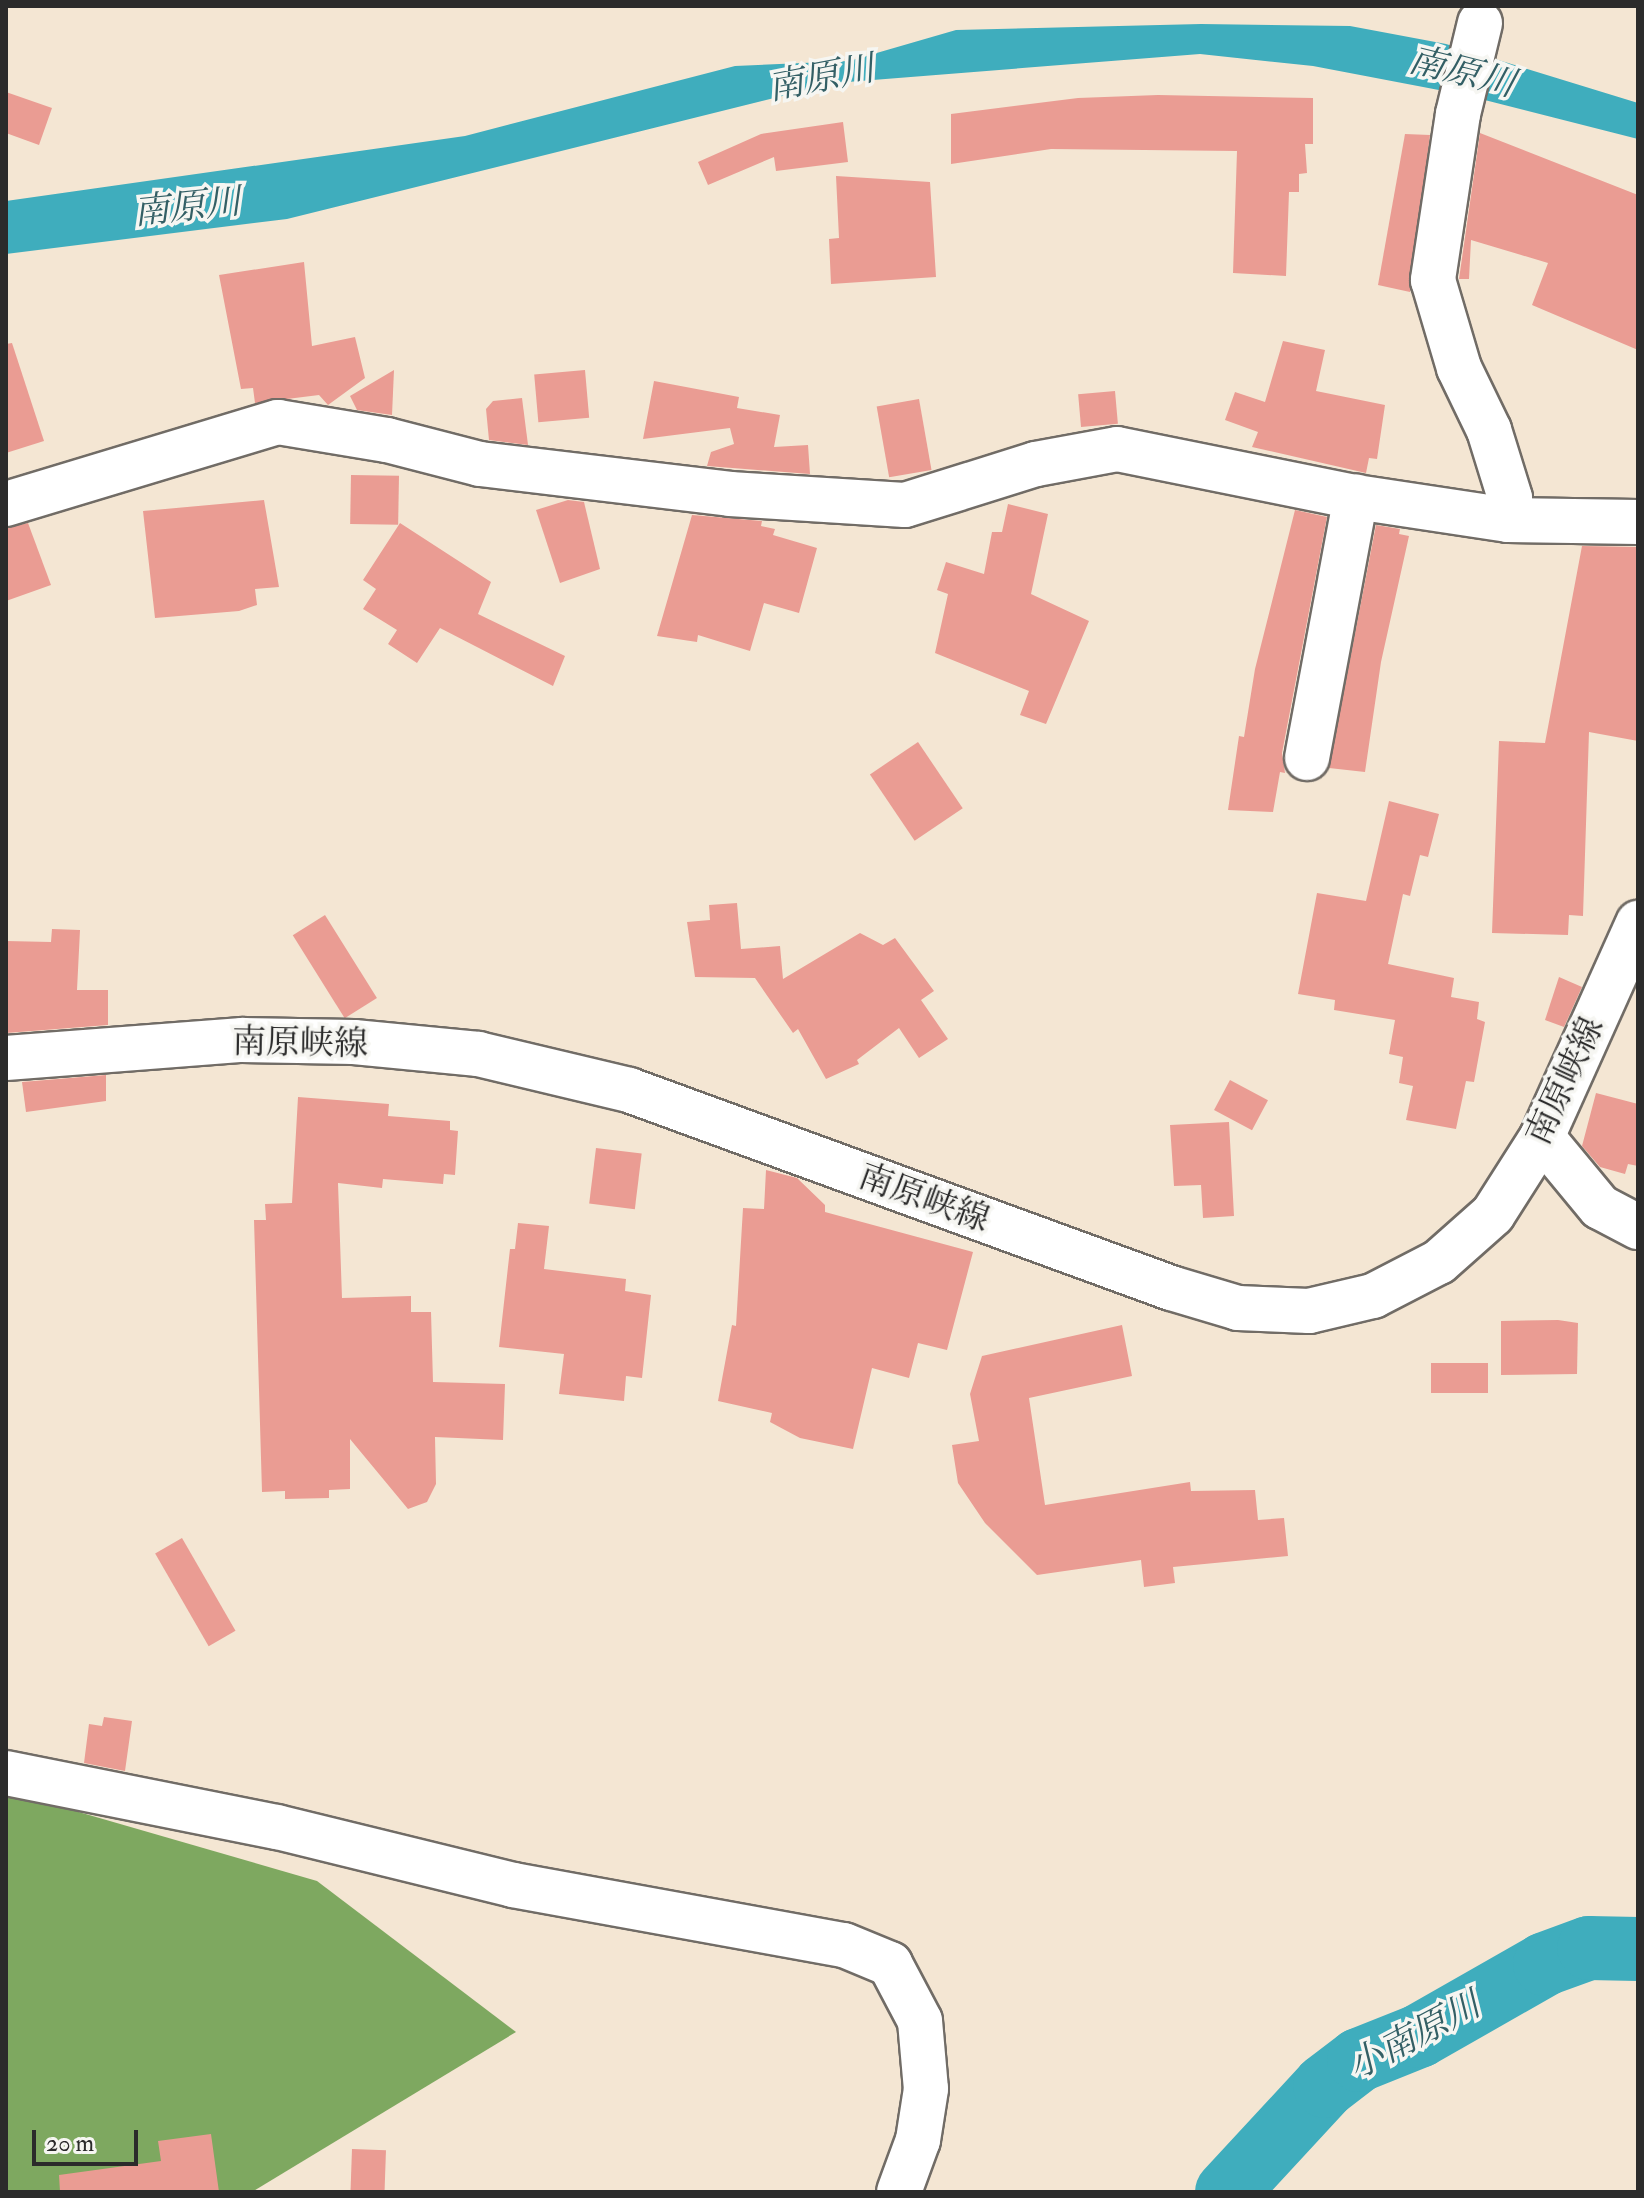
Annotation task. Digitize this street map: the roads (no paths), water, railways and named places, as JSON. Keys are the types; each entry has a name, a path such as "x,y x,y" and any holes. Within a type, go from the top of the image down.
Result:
{"street":[{"path":"1480,23 1458,114 1433,280 1459,368 1489,430 1510,498 1508,520"},
{"path":"6,504 278,422 387,440 480,464 730,494 905,505 1036,464 1117,449 1356,497 1508,520 1638,522"},
{"path":"1307,758 1356,497"},
{"name":"南原峡線","path":"6,1058 242,1040 354,1042 478,1054 629,1090 1171,1288 1252,1309 1309,1311 1373,1296 1439,1262 1493,1214 1542,1137 1638,923"},
{"path":"1542,1137 1600,1207 1638,1227"},
{"path":"6,1773 277,1827 513,1885 844,1945 890,1964 920,2021 926,2089 918,2140 899,2192"}],"water":[{"name":"南原川","path":"1201,24 1350,26 1446,44 1638,103 1638,139 1465,95 1313,66 1200,54 835,83 287,219 6,254 6,201 465,136 735,66 849,61 956,30"}],"waterway":[{"name":"小南原川","path":"1227,2192 1325,2086 1359,2060 1419,2036 1545,1964 1589,1948 1638,1949"}]}
